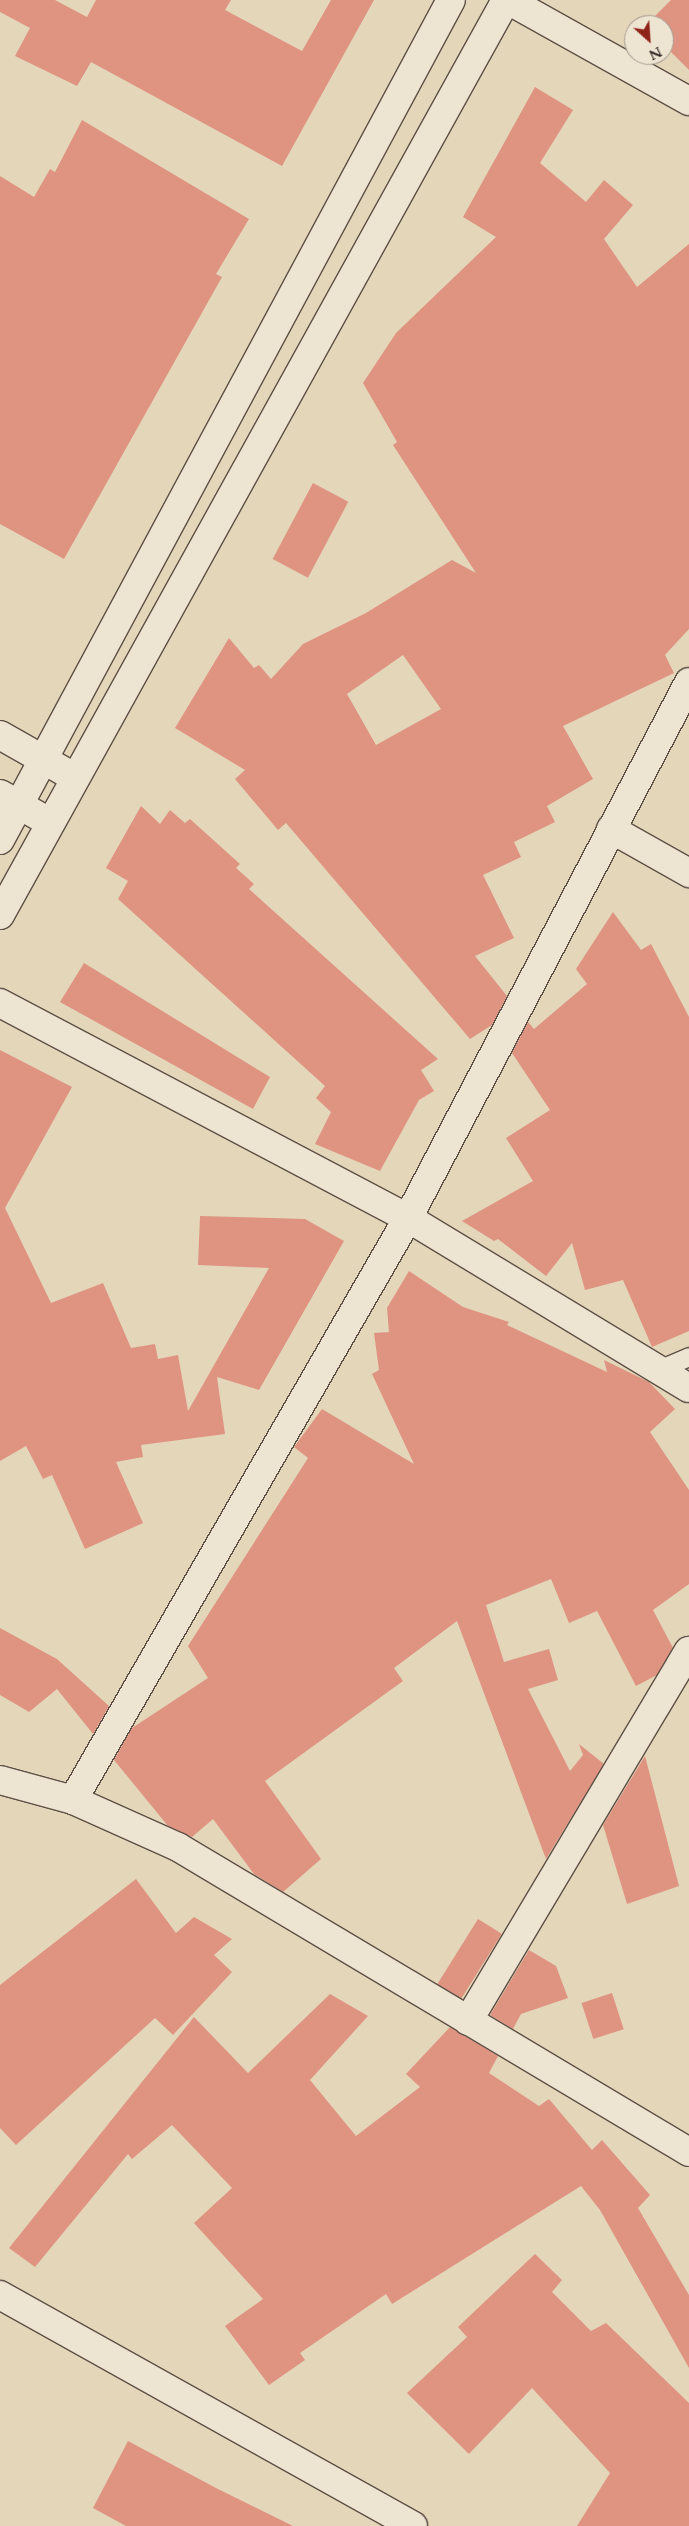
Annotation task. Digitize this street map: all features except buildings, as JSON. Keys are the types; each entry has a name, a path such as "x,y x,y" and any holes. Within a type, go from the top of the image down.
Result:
{"street":[{"path":"0,840 10,799 46,760 451,0"},
{"path":"0,915 49,822 507,0 689,101"},
{"path":"73,1800 408,1218 689,682"},
{"path":"0,735 74,777"},
{"path":"10,799 49,822"},
{"path":"611,829 689,873"},
{"path":"0,1003 408,1218 689,1388"},
{"path":"468,2021 689,1651"},
{"path":"0,1780 73,1800 178,1847 689,2152"},
{"path":"0,2295 413,2526"}],"lane":[{"path":"659,1370 689,1357"}]}
